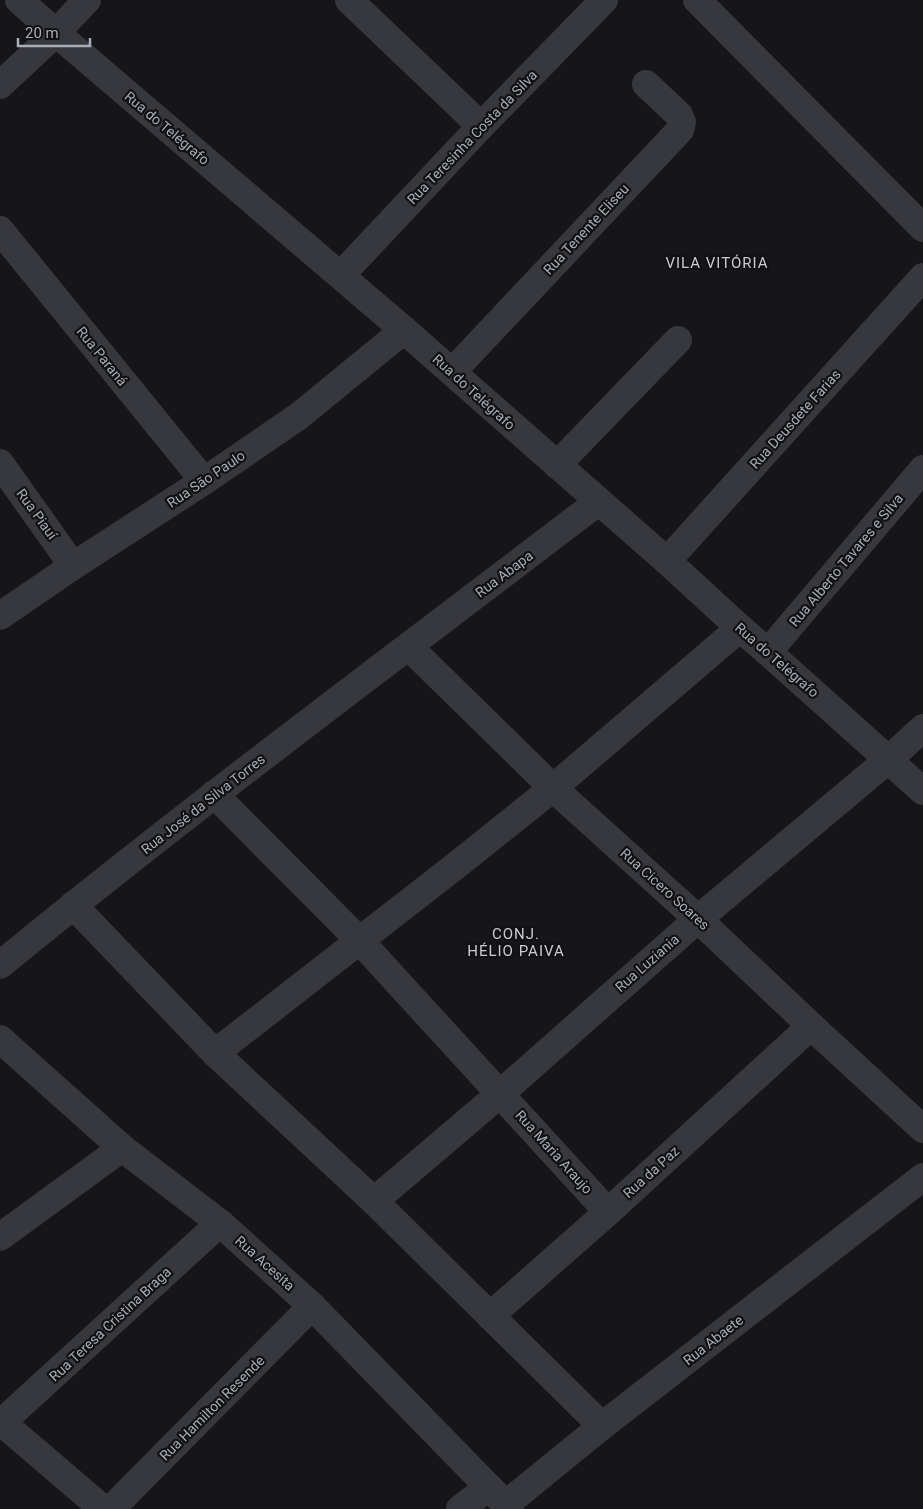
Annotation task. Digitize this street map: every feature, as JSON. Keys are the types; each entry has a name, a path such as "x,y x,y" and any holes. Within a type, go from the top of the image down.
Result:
{"street":[{"name":"Rua do Telégrafo","path":"19,0 56,34 404,330 923,790"},
{"path":"0,85 56,34 88,0"},
{"path":"349,0 481,126"},
{"name":"Rua Teresinha Costa da Silva","path":"341,275 481,126 604,0"},
{"path":"697,0 923,228"},
{"name":"Rua Tenente Eliseu","path":"452,372 680,130 682,122 679,116 646,84"},
{"name":"Rua Paraná","path":"0,230 204,481"},
{"name":"Rua Deusdete Farias","path":"666,561 923,277"},
{"name":"Rua São Paulo","path":"0,616 299,416 404,330"},
{"path":"557,465 678,340"},
{"name":"Rua Piauí","path":"0,463 73,566"},
{"name":"Rua Alberto Tavares e Silva","path":"768,652 923,468"},
{"name":"Rua Abapa","path":"409,647 598,502"},
{"path":"215,1053 553,788 740,628"},
{"name":"Rua Cicero Soares","path":"409,647 553,788 698,919 923,1129"},
{"name":"Rua José da Silva Torres","path":"0,965 214,794 409,647"},
{"name":"Rua Luziania","path":"374,1201 501,1093 698,919 889,759 923,728"},
{"name":"Rua Maria Araujo","path":"214,794 360,941 608,1212"},
{"path":"73,905 215,1053 374,1201 602,1426"},
{"name":"Rua da Paz","path":"490,1316 608,1212 811,1026"},
{"name":"Rua Acesita","path":"0,1039 122,1148 220,1223 312,1306 501,1500"},
{"path":"0,1236 122,1148"},
{"name":"Rua Abaete","path":"460,1509 501,1500 602,1426 923,1177"},
{"name":"Rua Teresa Cristina Braga","path":"1,1423 220,1223"},
{"name":"Rua Hamilton Resende","path":"111,1509 312,1306"},
{"path":"1,1423 103,1509"}],"district":[{"name":"VILA VITÓRIA","path":"717,263"},
{"name":"CONJ. HÉLIO PAIVA","path":"516,942"}]}
